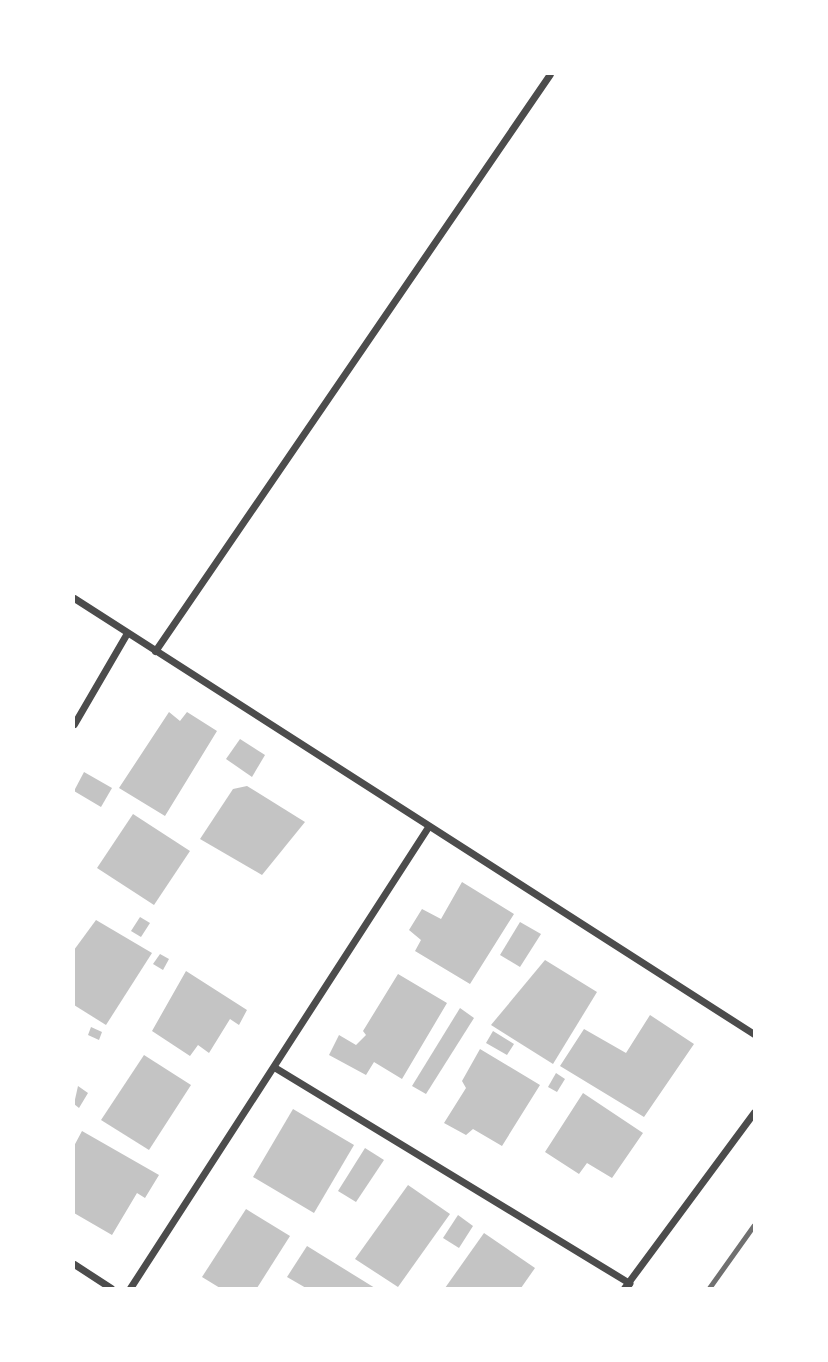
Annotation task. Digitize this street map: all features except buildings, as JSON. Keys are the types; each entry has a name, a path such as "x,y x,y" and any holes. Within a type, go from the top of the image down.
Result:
{"street":[{"path":"155,651 550,74"},
{"path":"74,598 754,1034"},
{"path":"74,724 127,633"},
{"path":"130,1289 428,827"},
{"path":"274,1066 626,1286 754,1112"},
{"path":"74,1264 111,1289"}],"railway":[{"path":"709,1288 754,1225"}]}
